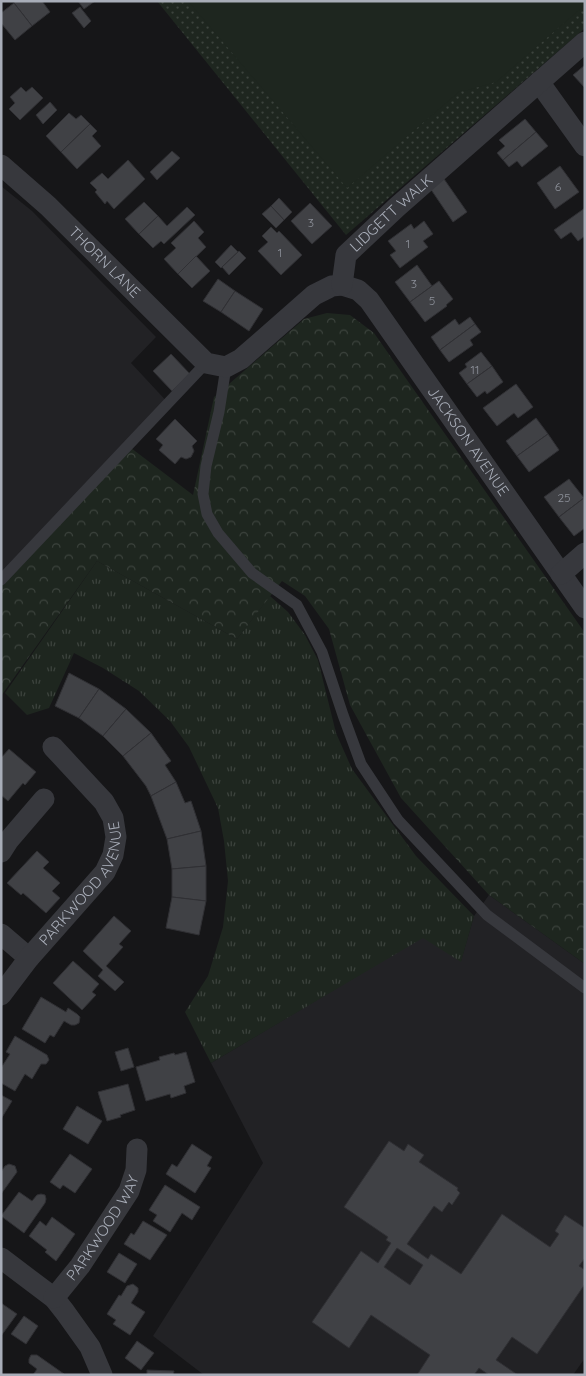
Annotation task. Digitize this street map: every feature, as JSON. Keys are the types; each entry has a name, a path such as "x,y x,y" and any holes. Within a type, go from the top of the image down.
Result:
{"street":[{"name":"LIDGETT WALK","path":"342,285 346,255 397,207 585,42"},
{"path":"539,82 585,146"},
{"name":"THORN LANE","path":"1,165 48,206 216,365"},
{"path":"216,365 241,359 314,295 332,286 342,285"},
{"name":"JACKSON AVENUE","path":"342,285 358,290 369,300 585,608"},
{"path":"561,574 585,553"},
{"name":"PARKWOOD AVENUE","path":"1,995 29,958 105,872 113,855 116,837 113,818 104,802 53,747"},
{"path":"1,852 44,799"},
{"path":"1,934 29,958"},
{"name":"PARKWOOD WAY","path":"54,1298 80,1266 129,1191 136,1170 137,1149"},
{"path":"1,1258 54,1298 90,1347 102,1375"}],"lane":[{"path":"1,580 216,365"},
{"path":"216,365 219,412 206,466 203,494 207,514 218,533 252,573 297,605 322,652 361,764 398,820 487,915 585,988"}],"shaded area":[{"path":"1,186 32,211 156,337 131,363 171,406 1,585"},
{"path":"489,895 585,964 585,1358 573,1375 204,1375 153,1336 263,1163 211,1063 423,937 461,961 474,916"}],"green space":[{"path":"157,1 585,1 585,28 346,235"},
{"path":"188,1 585,1 585,5 496,82 460,91 347,188"},
{"path":"327,313 350,315 374,333 585,633 585,964 489,895 401,798 350,705 329,629 305,596 282,581 237,639 97,561 1,696 1,585 131,448 193,495 214,397 304,319"},
{"path":"97,561 237,639 270,596 288,612 305,635 318,660 336,733 352,769 416,856 474,916 461,962 423,938 211,1063 185,1012 208,976 223,927 228,881 218,808 189,747 170,721 139,691 103,668 74,653 49,708 27,715 5,693"}],"building":[{"path":"16,1 42,1 50,12 32,26 14,3"},
{"path":"78,1 95,1 84,9"},
{"path":"14,3 32,26 15,40 1,23 1,13"},
{"path":"80,7 91,21 84,28 72,13"},
{"path":"585,65 585,88 573,75"},
{"path":"21,87 26,92 32,87 43,98 20,120 9,109 15,103 10,97"},
{"path":"50,102 57,110 43,124 36,115"},
{"path":"69,113 76,119 81,115 90,124 61,152 46,136"},
{"path":"525,119 536,132 503,160 497,153 505,146 499,140"},
{"path":"90,124 97,131 92,136 101,146 77,169 61,152"},
{"path":"536,132 548,146 522,167 517,161 509,167 503,160"},
{"path":"172,151 180,158 157,180 150,172"},
{"path":"128,160 145,179 114,209 107,201 105,204 95,192 97,190 90,183 102,173 108,179"},
{"path":"560,166 579,192 555,209 537,183"},
{"path":"444,179 467,212 453,222 430,188"},
{"path":"279,198 292,212 284,220 271,206"},
{"path":"144,202 158,216 139,234 125,219"},
{"path":"310,203 332,226 312,244 291,221"},
{"path":"271,206 284,220 276,228 262,214"},
{"path":"187,207 195,215 164,244 161,241 153,248 139,234 158,216 167,226"},
{"path":"585,208 585,236 578,241 571,232 561,239 554,230"},
{"path":"194,221 204,232 198,238 206,247 178,274 164,259 176,248 171,243"},
{"path":"424,221 433,234 423,241 428,247 400,268 390,255 396,251 388,241 411,224 414,229"},
{"path":"271,227 277,233 279,231 302,255 281,275 258,251 268,242 262,236"},
{"path":"231,245 238,252 221,268 215,262"},
{"path":"239,251 246,258 229,275 222,267"},
{"path":"196,256 210,271 192,288 178,274"},
{"path":"417,265 432,286 410,302 395,282"},
{"path":"218,279 235,291 221,312 203,301"},
{"path":"439,281 453,299 447,306 425,322 410,302"},
{"path":"235,291 263,309 249,331 221,312"},
{"path":"470,317 475,324 440,350 431,337 455,319 459,325"},
{"path":"475,324 481,332 470,340 473,345 449,362 440,350"},
{"path":"481,352 492,366 467,384 459,373 467,367 465,364"},
{"path":"171,354 190,374 172,391 153,371"},
{"path":"492,366 503,382 487,394 485,391 477,397 467,384"},
{"path":"516,384 533,407 518,418 514,413 497,426 483,408"},
{"path":"536,418 548,434 517,456 506,441"},
{"path":"175,419 197,441 192,446 194,451 191,457 186,459 181,457 175,464 159,450 163,445 156,439"},
{"path":"548,434 559,450 529,472 517,456"},
{"path":"569,479 584,498 559,517 544,497"},
{"path":"584,498 585,528 574,536 559,517"},
{"path":"69,673 99,689 79,718 55,706"},
{"path":"99,689 126,709 103,736 79,718"},
{"path":"126,709 151,733 123,756 103,736"},
{"path":"151,733 171,761 165,765 176,782 151,796 146,786 123,756"},
{"path":"9,749 36,772 25,785 23,783 8,801 1,795 1,758"},
{"path":"176,782 185,803 191,801 201,831 167,839 151,796"},
{"path":"201,831 206,866 172,869 167,839"},
{"path":"37,851 49,862 43,868 60,883 52,891 60,898 46,913 23,893 21,895 7,883"},
{"path":"206,866 206,901 172,897 172,869"},
{"path":"172,897 206,901 199,935 166,928"},
{"path":"114,916 131,931 119,944 123,947 106,966 124,982 115,991 98,976 103,970 83,951"},
{"path":"73,961 99,984 92,992 96,995 82,1010 53,983"},
{"path":"41,997 66,1012 68,1008 80,1017 79,1023 75,1025 64,1021 54,1037 50,1035 45,1043 22,1029"},
{"path":"15,1036 47,1055 49,1060 46,1064 41,1064 32,1079 25,1074 15,1091 1,1083 1,1068 10,1054 6,1052"},
{"path":"128,1048 134,1067 121,1071 115,1052"},
{"path":"186,1052 195,1082 184,1086 186,1093 171,1098 170,1094 146,1101 136,1067 160,1060 159,1057"},
{"path":"128,1084 135,1110 107,1121 98,1092"},
{"path":"1,1095 12,1101 1,1119"},
{"path":"77,1106 102,1121 88,1144 63,1129"},
{"path":"389,1141 404,1151 408,1144 424,1155 419,1162 458,1188 457,1190 460,1193 452,1205 449,1202 442,1212 434,1206 407,1244 428,1259 431,1254 461,1274 502,1214 550,1247 559,1234 555,1231 565,1215 585,1228 585,1258 579,1266 585,1270 585,1284 537,1354 512,1337 496,1360 518,1375 489,1375 479,1368 474,1375 417,1375 430,1355 371,1315 349,1348 312,1322 361,1251 378,1263 391,1243 386,1240 388,1237 344,1207","holes":["397,1248 423,1265 410,1285 384,1267"]},
{"path":"192,1144 212,1157 207,1166 211,1168 195,1193 166,1174 172,1164 177,1167"},
{"path":"70,1154 92,1169 75,1193 63,1185 60,1189 50,1182"},
{"path":"9,1164 15,1166 17,1172 1,1194 1,1172"},
{"path":"165,1185 200,1207 192,1220 182,1213 170,1232 153,1221 157,1215 149,1210"},
{"path":"19,1192 32,1201 37,1195 41,1194 45,1195 46,1199 24,1233 1,1216"},
{"path":"52,1217 75,1234 56,1261 45,1252 47,1250 29,1236 40,1221 46,1226"},
{"path":"143,1221 167,1235 150,1260 124,1244 131,1233 134,1235"},
{"path":"119,1253 137,1264 125,1283 107,1272"},
{"path":"133,1284 138,1288 138,1292 131,1303 145,1312 130,1335 113,1324 116,1320 107,1314 119,1295 121,1296 127,1286"},
{"path":"1,1303 17,1314 1,1336"},
{"path":"24,1316 38,1326 26,1344 11,1334"},
{"path":"137,1341 154,1353 141,1370 125,1358"},
{"path":"31,1355 37,1355 64,1374 33,1375 37,1369 29,1363"},
{"path":"147,1370 174,1371 173,1375 147,1375"}]}
